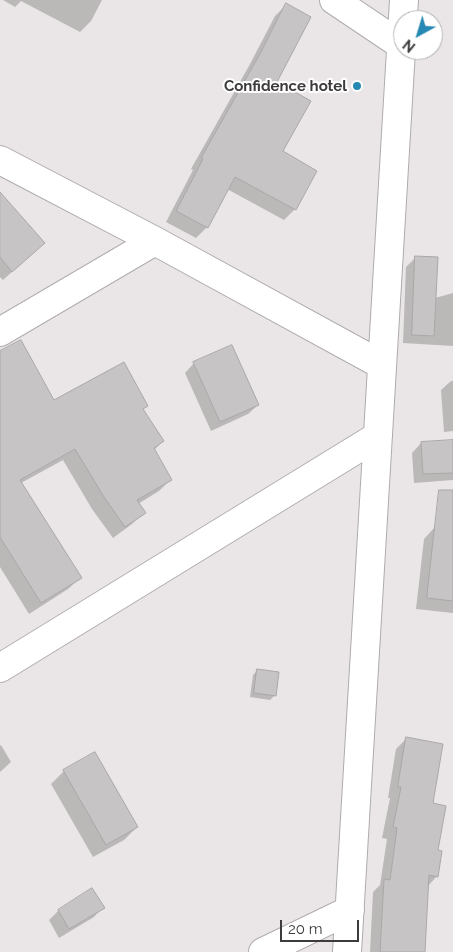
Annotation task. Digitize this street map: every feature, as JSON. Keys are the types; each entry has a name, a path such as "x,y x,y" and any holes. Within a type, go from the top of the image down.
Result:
{"street":[{"path":"334,0 393,39"},
{"path":"348,952 400,60"},
{"path":"0,160 155,241 382,365"},
{"path":"0,332 155,241"},
{"path":"3,659 378,436"},
{"path":"263,952 350,910"}],"building":[{"path":"286,3 311,17 277,82 311,101 283,151 317,171 296,210 235,177 208,228 176,211 203,159 201,158 261,52"},
{"path":"0,192 45,243 12,272 0,257"},
{"path":"415,256 438,257 434,336 412,335"},
{"path":"21,340 54,400 124,362 148,406 143,409 164,441 154,448 172,480 137,500 146,513 125,527 75,449 20,480 82,578 41,603 0,537 0,351"},
{"path":"232,345 259,405 220,422 193,362"},
{"path":"453,440 453,473 423,474 421,442"},
{"path":"439,490 453,490 453,601 427,598"},
{"path":"257,669 279,672 276,696 254,693"},
{"path":"406,737 443,744 433,803 446,806 438,850 442,851 438,877 429,875 425,952 380,952 384,879 390,880 397,828 393,827 401,787 398,787"},
{"path":"95,752 138,827 106,845 63,770"},
{"path":"92,888 105,908 69,929 58,910"}],"place":[{"name":"Confidence hotel","path":"357,86"}]}
